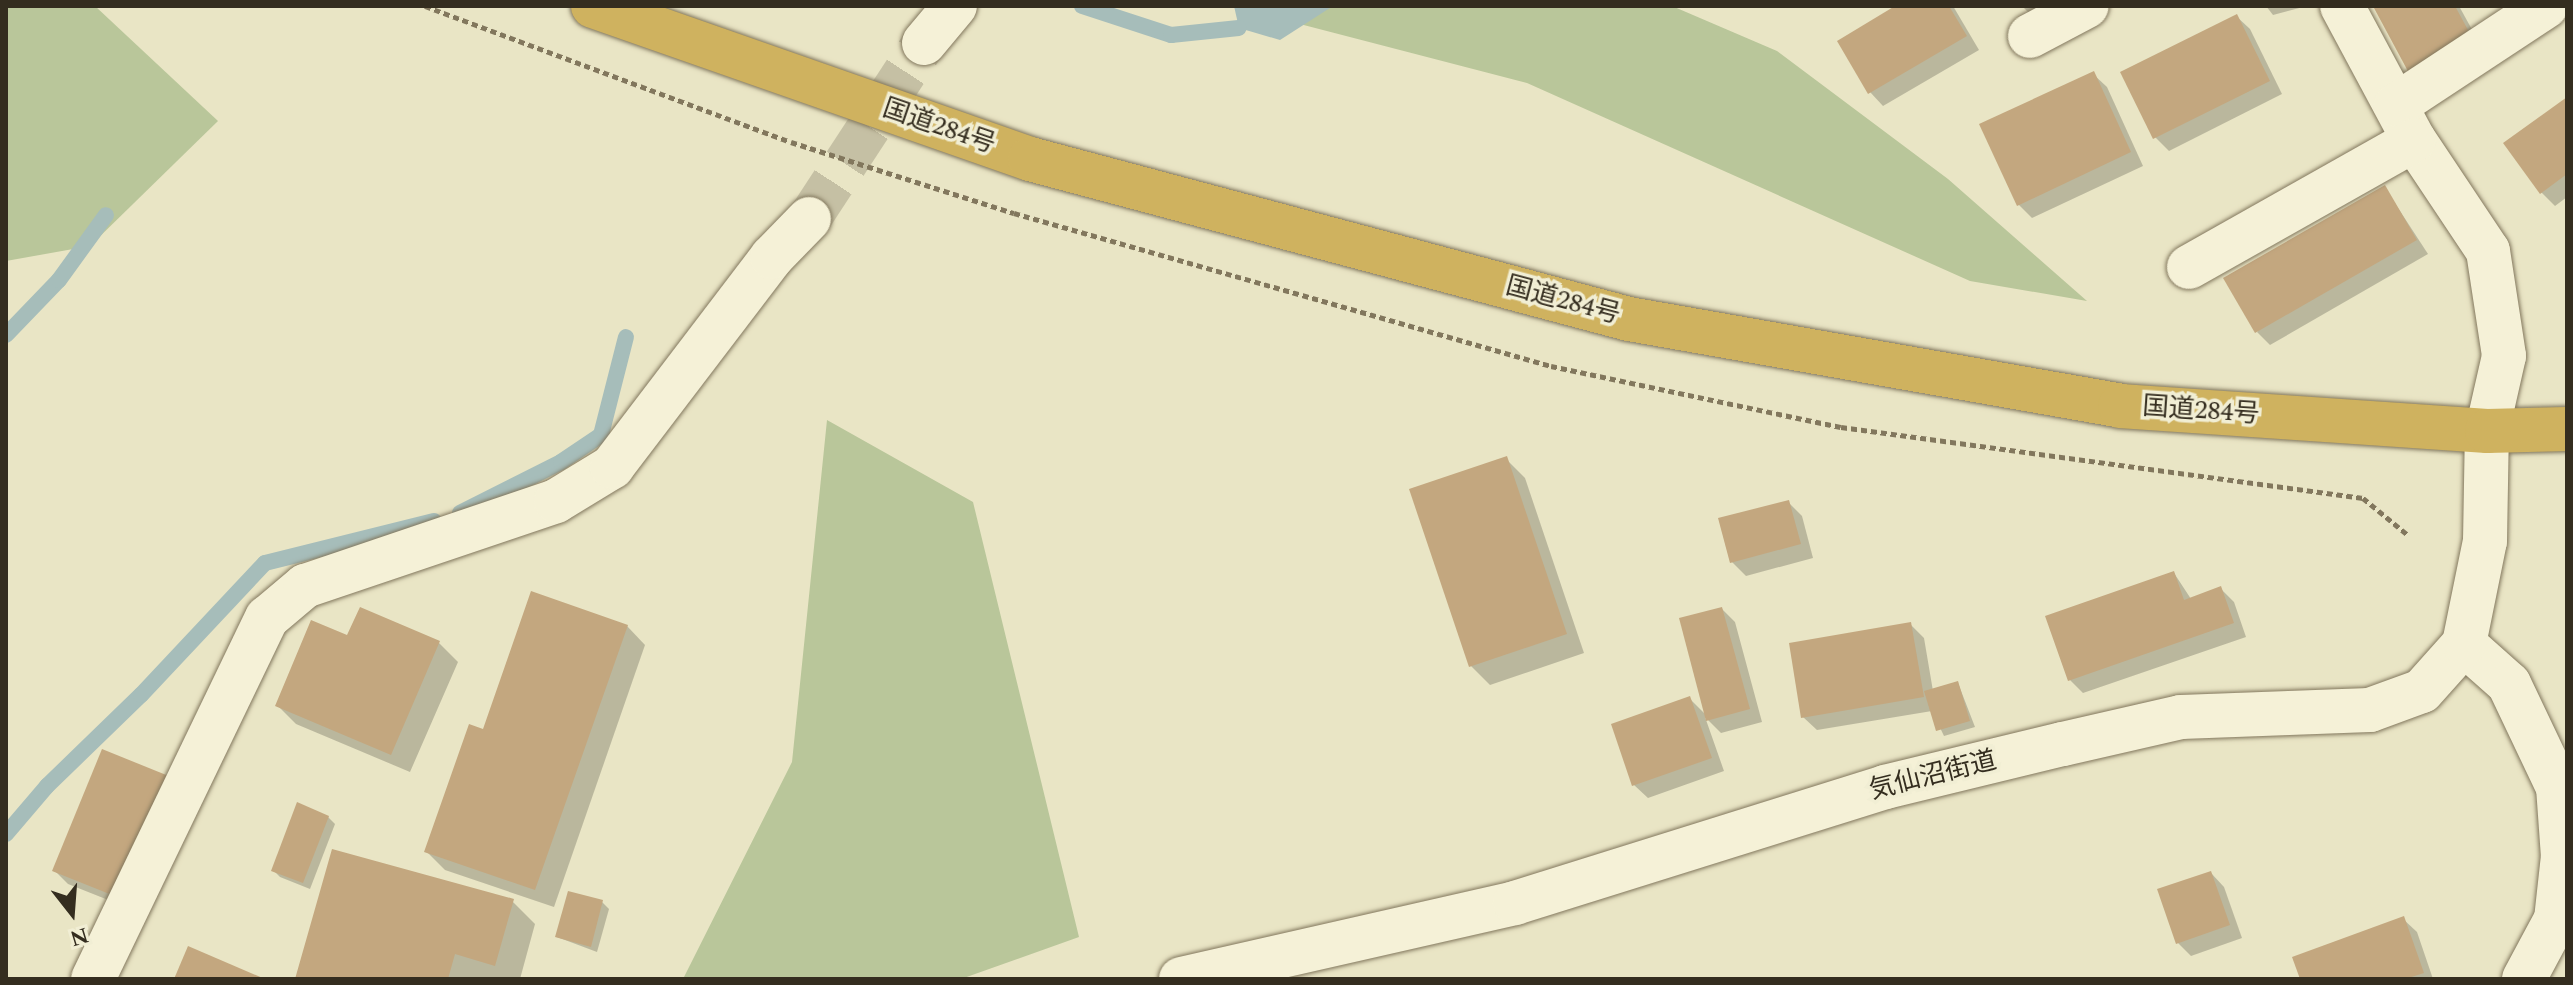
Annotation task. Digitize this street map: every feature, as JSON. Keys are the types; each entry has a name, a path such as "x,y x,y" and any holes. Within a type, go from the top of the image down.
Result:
{"highway":[{"name":"国道284号","path":"593,6 1030,159 1629,319 2120,406 2487,431 2567,429"}],"street":[{"path":"924,43 955,6"},
{"path":"2030,36 2087,6"},
{"path":"2342,6 2405,122 2488,251 2504,356 2487,431 2485,541 2464,644 2509,684 2558,787 2563,856 2556,919 2524,979"},
{"path":"2189,267 2405,122 2546,6"},
{"path":"93,979 267,618 305,586 556,501 612,467 772,257 809,219"},
{"name":"気仙沼街道","path":"1181,979 1515,903 1885,787 2181,717 2370,710 2422,691 2464,644"}],"green space":[{"path":"6,6 95,6 218,121 90,246 6,261"},
{"path":"1231,6 1672,6 1777,51 1948,179 2087,301 1970,281 1527,83"},
{"path":"827,420 973,502 1079,937 961,979 683,979 792,762"}],"water":[{"path":"1234,6 1333,6 1280,40 1239,28"}],"building":[{"path":"1895,6 1949,6 1967,36 1868,94 1837,41"},
{"path":"2455,6 2474,41 2410,75 2374,8"},
{"path":"2237,14 2270,81 2153,139 2120,72"},
{"path":"2094,71 2131,152 2017,206 1979,124"},
{"path":"2567,97 2567,174 2540,194 2503,143"},
{"path":"2385,185 2417,240 2255,333 2223,278"},
{"path":"1507,456 1567,634 1469,667 1409,489"},
{"path":"1789,500 1801,544 1730,563 1718,518"},
{"path":"2174,571 2184,600 2221,586 2234,623 2068,681 2045,616"},
{"path":"531,591 628,625 535,890 424,852 469,724 483,729"},
{"path":"360,607 440,641 391,755 275,706 311,620 347,635"},
{"path":"1722,607 1750,709 1706,721 1679,618"},
{"path":"1911,622 1924,697 1801,718 1789,643"},
{"path":"1958,681 1970,721 1936,731 1924,691"},
{"path":"1690,696 1712,758 1632,786 1611,724"},
{"path":"102,749 181,781 132,903 52,871"},
{"path":"297,802 329,816 303,883 271,871"},
{"path":"332,849 514,899 495,966 455,954 448,979 295,979"},
{"path":"2211,871 2230,925 2176,944 2157,889"},
{"path":"568,891 603,900 591,947 555,937"},
{"path":"2404,916 2424,973 2405,979 2300,979 2292,957"},
{"path":"188,946 265,979 174,979"}],"waterway":[{"path":"1082,6 1171,35 1239,28"},
{"path":"6,335 59,280 106,215"},
{"path":"460,513 561,462 601,435 626,337"},
{"path":"6,834 47,786 141,695 265,563 434,521"}],"tunnel":[{"path":"809,219 924,43"}]}
